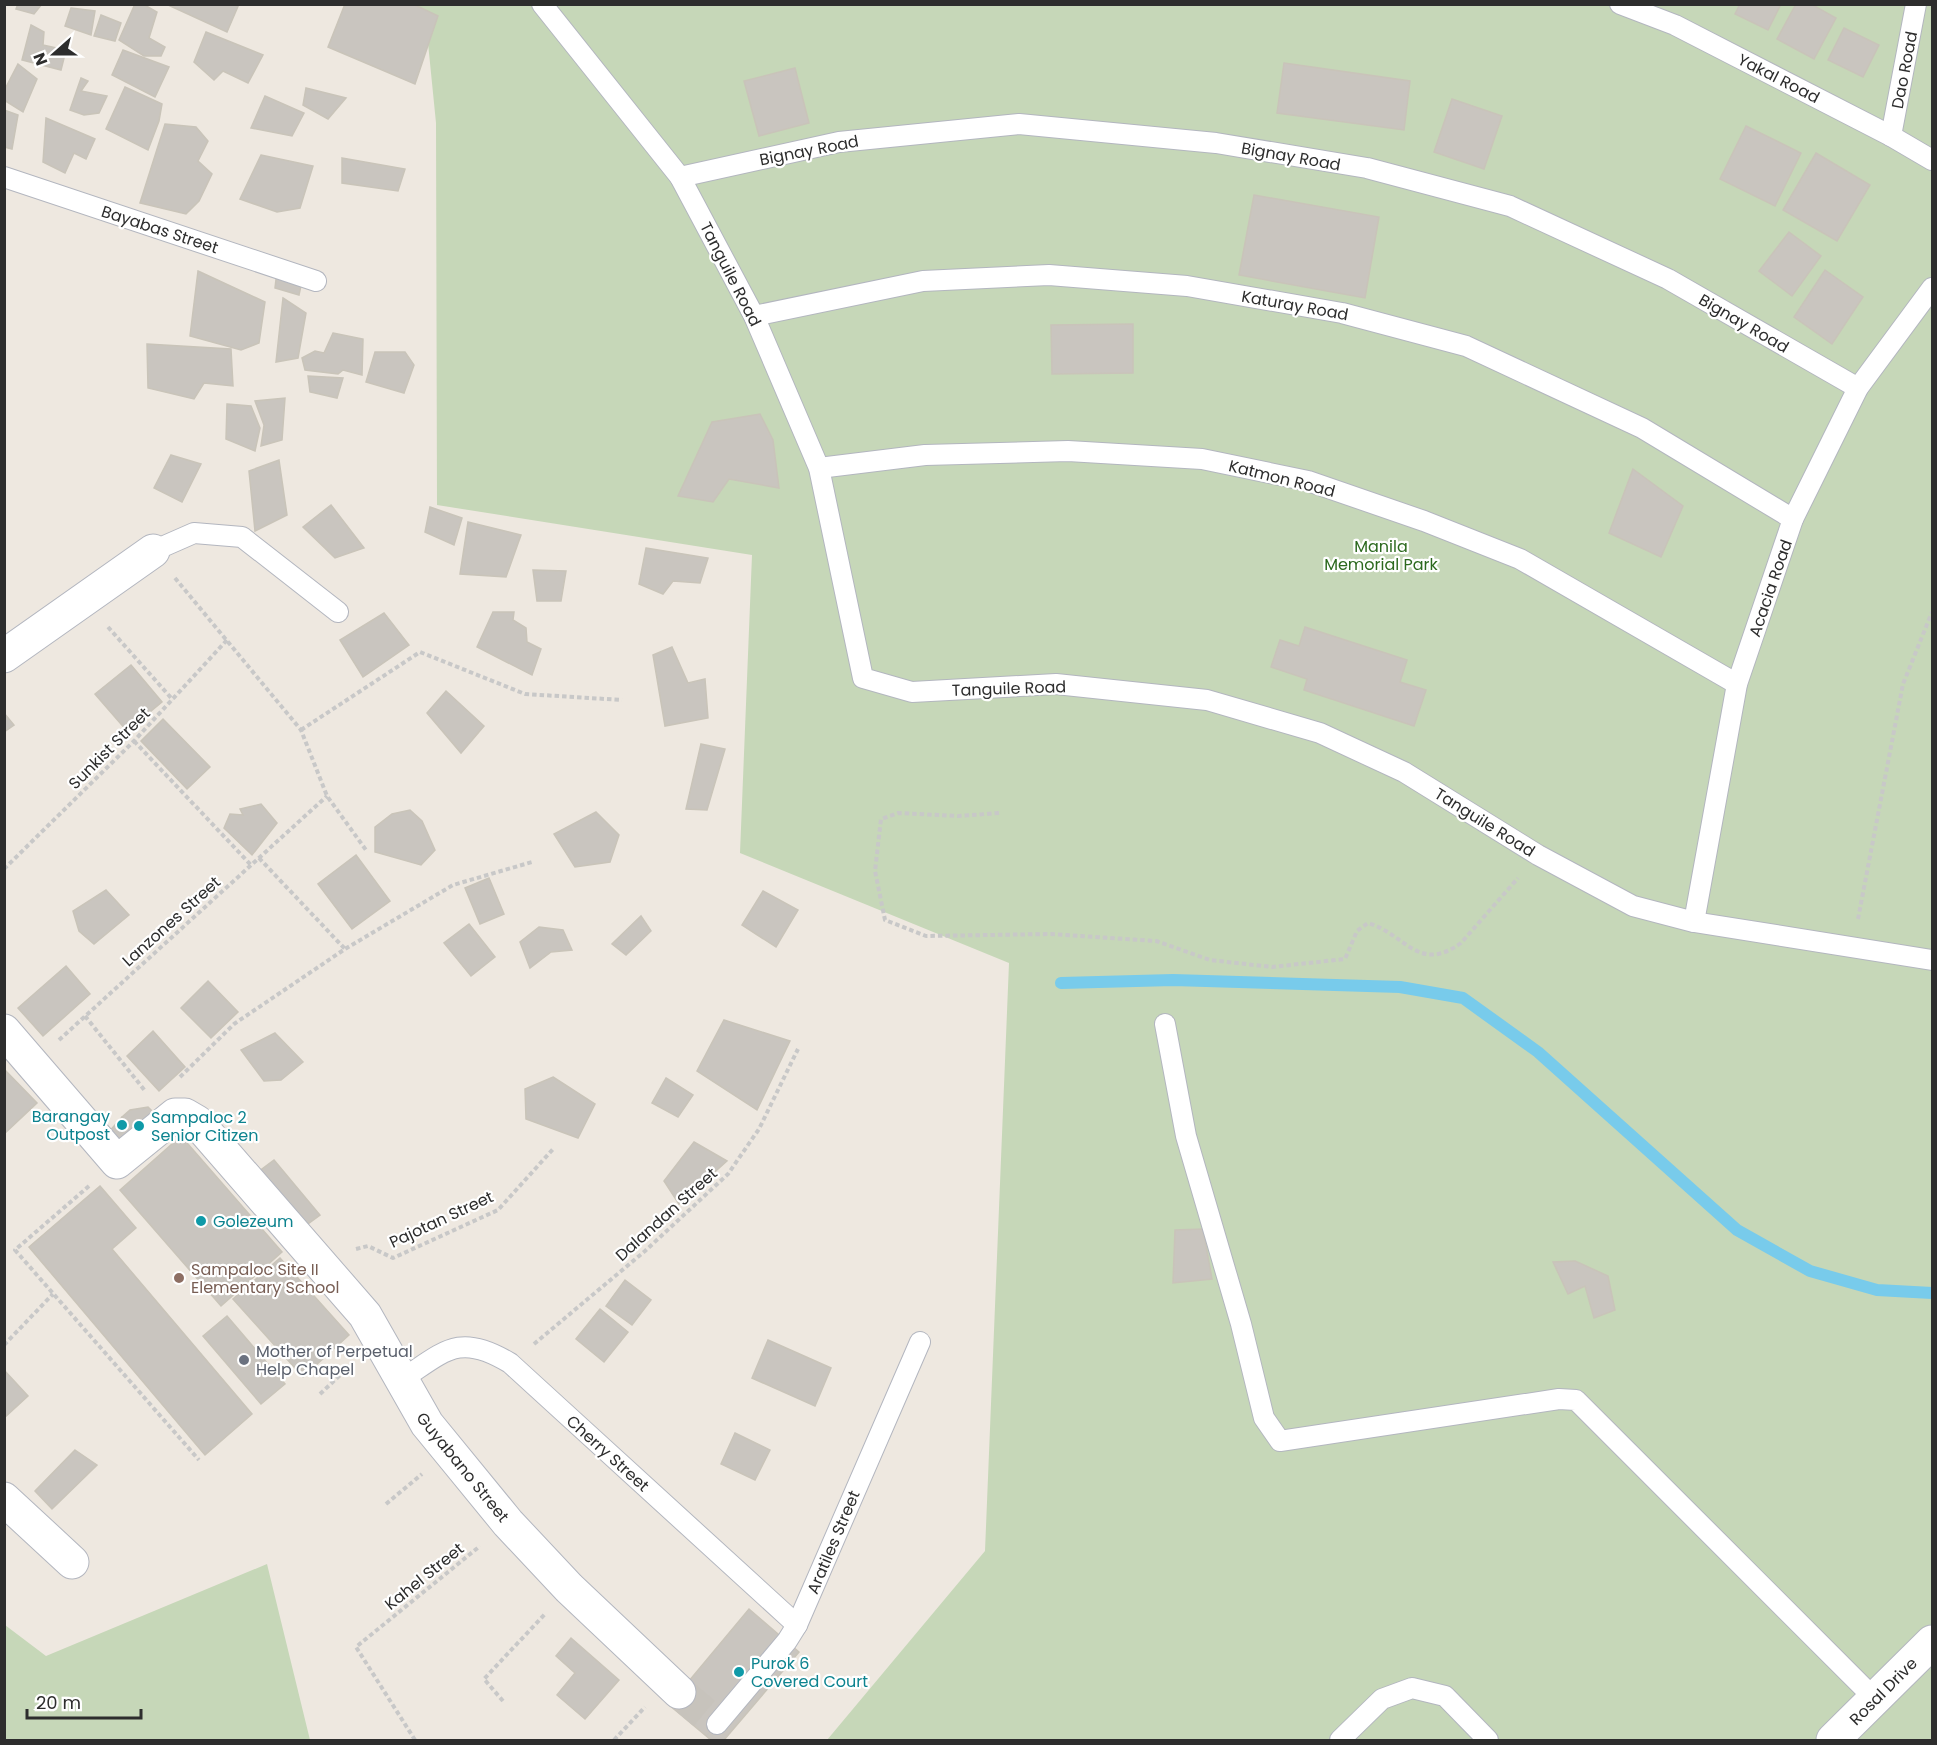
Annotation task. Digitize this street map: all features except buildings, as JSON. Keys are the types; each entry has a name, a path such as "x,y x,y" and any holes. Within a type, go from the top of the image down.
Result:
{"street":[{"path":"4,656 153,551"},
{"path":"4,1031 117,1162"},
{"name":"Guyabano Street","path":"117,1162 166,1120 185,1115 197,1122 365,1315 400,1380 427,1424 448,1452 508,1523 569,1588 673,1687"},
{"path":"4,1499 72,1562"},
{"name":"Rosal Drive","path":"1833,1740 1932,1642"}],"lane":[{"name":"Tanguile Road","path":"542,4 680,177 754,316 819,468 863,678 912,692 1056,684 1207,700 1320,733 1404,772 1538,855 1633,906 1694,922 1932,960"},
{"name":"Yakal Road","path":"1620,4 1676,25 1891,136 1932,160"},
{"name":"Dao Road","path":"1891,136 1916,4"},
{"name":"Bignay Road","path":"680,177 839,142 1018,124 1216,143 1367,168 1510,206 1668,279 1858,388"},
{"name":"Bayabas Street","path":"4,177 316,280"},
{"name":"Katuray Road","path":"754,316 922,281 1049,275 1188,286 1342,313 1466,346 1642,428 1793,519"},
{"name":"Acacia Road","path":"1694,922 1737,684 1793,519 1858,388 1932,288"},
{"name":"Katmon Road","path":"819,468 925,455 1068,451 1202,459 1308,481 1424,521 1520,559 1737,684"},
{"path":"153,551 194,533 242,537 338,612"},
{"path":"1165,1024 1186,1136 1241,1324 1264,1418 1280,1441 1559,1399 1576,1400 1875,1699"},
{"name":"Aratiles Street","path":"717,1724 798,1625 920,1342"},
{"name":"Cherry Street","path":"400,1380 451,1348 470,1346 487,1349 510,1363 798,1625"},
{"path":"1340,1740 1382,1699 1412,1688 1445,1696 1488,1740"}],"path":[{"path":"153,551 301,730 327,796 366,850"},
{"path":"84,599 173,700"},
{"path":"1852,947 1903,684 1932,612"},
{"name":"Sunkist Street","path":"4,869 134,741 227,640"},
{"path":"301,730 420,652 525,694 622,700"},
{"path":"134,741 251,865"},
{"name":"Lanzones Street","path":"32,1065 327,796"},
{"path":"999,813 959,816 898,813 881,819 875,871 885,920 926,936 1052,934 1156,941 1210,960 1272,967 1345,959 1357,931 1368,923 1380,926 1415,952 1437,956 1461,943 1538,855"},
{"path":"259,858 345,949"},
{"path":"178,1079 234,1024 345,949 453,885 532,862"},
{"path":"85,1016 148,1094"},
{"name":"Dalandan Street","path":"510,1363 645,1251 728,1174 759,1129 798,1049"},
{"name":"Pajotan Street","path":"318,1260 368,1246 393,1258 498,1210 554,1148"},
{"path":"117,1162 15,1250 199,1460"},
{"path":"4,1345 53,1294"},
{"path":"386,1504 448,1452"},
{"name":"Kahel Street","path":"415,1740 356,1647 508,1523"},
{"path":"503,1701 484,1679 569,1588"},
{"path":"614,1740 673,1687"}],"green space":[{"name":"Manila Memorial Park","path":"399,5 1932,5 1932,1740 827,1740 985,1551 1009,963 740,853 752,555 437,505 436,123 428,43"},
{"path":"267,1564 310,1740 5,1740 5,1625 46,1656"}],"waterway":[{"path":"1061,983 1173,980 1400,987 1463,998 1538,1052 1737,1230 1810,1271 1877,1290 1932,1293"}],"tunnel":[{"path":"679,1692 717,1724"}],"place":[{"name":"Barangay Outpost","path":"122,1125"},
{"name":"Sampaloc 2 Senior Citizen","path":"139,1126"},
{"name":"Golezeum","path":"201,1221"},
{"name":"Sampaloc Site II Elementary School","path":"179,1278"},
{"name":"Mother of Perpetual Help Chapel","path":"244,1360"},
{"name":"Purok 6 Covered Court","path":"739,1672"}]}
